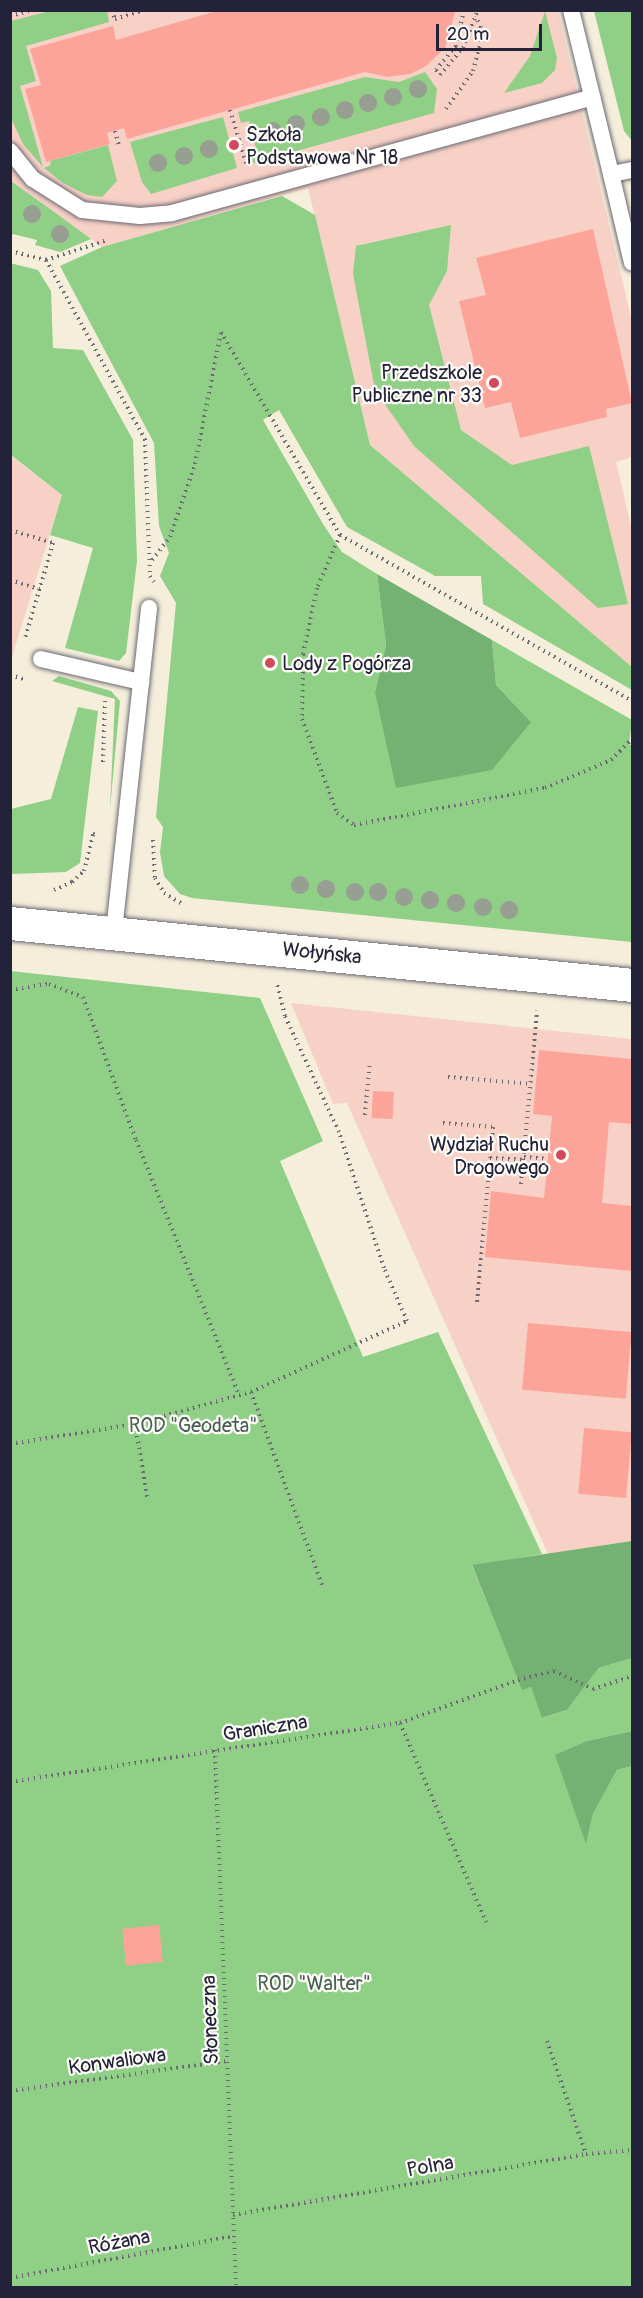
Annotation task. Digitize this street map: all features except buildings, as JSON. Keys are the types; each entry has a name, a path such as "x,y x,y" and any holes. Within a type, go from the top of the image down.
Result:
{"street":[{"name":"Wołyńska","path":"10,923 114,931 633,985"}],"lane":[{"path":"571,10 633,263"},
{"path":"10,151 33,179 55,196 82,210 116,216 172,213 592,97"},
{"path":"611,174 633,170"},
{"path":"114,931 149,608"},
{"path":"41,659 141,682"}],"path":[{"path":"10,16 32,10"},
{"path":"112,10 115,19 145,10"},
{"path":"464,10 456,46 436,70 440,75 463,48 478,10"},
{"path":"440,117 473,71 483,33 476,16"},
{"path":"230,110 254,190"},
{"path":"115,130 119,146"},
{"path":"10,251 46,260 107,240 113,234 116,216"},
{"path":"46,260 145,439 150,576 156,585"},
{"path":"151,561 170,537 195,464 221,332 340,535 633,701"},
{"path":"10,530 53,543 23,643"},
{"path":"340,535 317,588 305,643 302,719 337,813 354,825 545,788 610,760 633,739"},
{"path":"10,579 40,589"},
{"path":"13,676 16,665"},
{"path":"104,737 106,702"},
{"path":"46,892 67,885 84,871 93,834"},
{"path":"10,990 49,984 83,997 136,1140 239,1395"},
{"path":"521,1184 538,1001"},
{"path":"10,1443 135,1424 251,1392 408,1322 384,1268 339,1132 285,1016"},
{"path":"365,1115 370,1061"},
{"path":"448,1077 532,1084"},
{"path":"443,1123 493,1127 477,1302"},
{"path":"490,1158 548,1159"},
{"path":"251,1392 322,1585"},
{"path":"135,1424 148,1501"},
{"name":"Graniczna","path":"10,1782 400,1723 518,1680 554,1671 593,1689 633,1676"},
{"path":"400,1723 486,1922"},
{"name":"Słoneczna","path":"215,1750 236,2288"},
{"path":"547,2041 586,2154"},
{"name":"Konwaliowa","path":"10,2091 227,2061"},
{"name":"Polna","path":"233,2215 586,2154 633,2150"},
{"name":"Różana","path":"10,2278 234,2236"}],"shaded area":[{"path":"11,11 558,11 632,321 632,457 616,462 632,530 632,667 370,445 308,188 102,247 11,181"},
{"path":"10,455 62,495 11,660 10,660"},
{"path":"291,1003 632,1039 632,1541 548,1554 347,1103 333,1104"}],"green space":[{"path":"107,10 109,22 26,46 36,81 20,86 43,167 23,144 11,118 11,21 50,11"},
{"path":"545,11 557,58 555,70 542,83 504,93 530,56"},
{"path":"594,11 632,11 632,141 624,131"},
{"path":"425,72 437,89 434,113 253,163 251,155 257,153 249,121 241,123 238,112 365,77 399,82"},
{"path":"223,117 237,168 151,194 142,182 130,142"},
{"path":"108,145 117,181 102,197 87,195 63,183 44,168 51,165 50,161"},
{"path":"11,181 91,239 60,252 35,245 37,240 13,234 11,237"},
{"path":"282,196 315,215 370,445 632,667 632,690 483,604 481,576 435,576 347,527 279,410 263,420 323,524 342,552 377,574 386,645 375,692 530,721 496,685 492,640 632,720 629,745 632,745 632,942 192,898 180,894 164,876 160,852 163,827 156,817 176,603 160,576 169,553 159,526 154,443 60,266 102,247"},
{"path":"451,225 447,271 429,305 461,430 512,465 589,446 628,604 598,608 414,446 375,390 353,274 356,246"},
{"path":"10,263 38,270 51,291 53,348 83,350 133,440 137,561 126,653 119,661 65,648 93,548 50,535 62,495 11,455"},
{"path":"377,574 492,640 496,685 531,722 492,770 396,788 375,692 386,645"},
{"path":"59,676 111,691 120,701 110,809 115,699 52,681"},
{"path":"78,707 98,711 80,863 66,872 11,874 11,809 51,799"},
{"name":"ROD \"Walter\"","path":"10,971 260,998 323,1141 280,1161 363,1357 438,1332 542,1554 472,1566 522,1689 531,1687 543,1718 567,1710 599,1668 632,1658 632,1731 587,1741 586,1843 593,1814 617,1770 632,1766 632,2287 11,2287"},
{"path":"632,1541 632,1658 599,1668 567,1710 542,1718 531,1687 522,1690 472,1565"},
{"path":"632,1731 632,1766 617,1770 593,1814 586,1844 555,1755 587,1741"}],"place":[{"name":"Szkoła Podstawowa Nr 18","path":"234,145"},
{"name":"Przedszkole Publiczne nr 33","path":"494,383"},
{"name":"Lody z Pogórza","path":"270,663"},
{"name":"Wydział Ruchu Drogowego","path":"561,1155"}],"park label":[{"name":"ROD \"Geodeta\"","path":"193,1425"}]}
